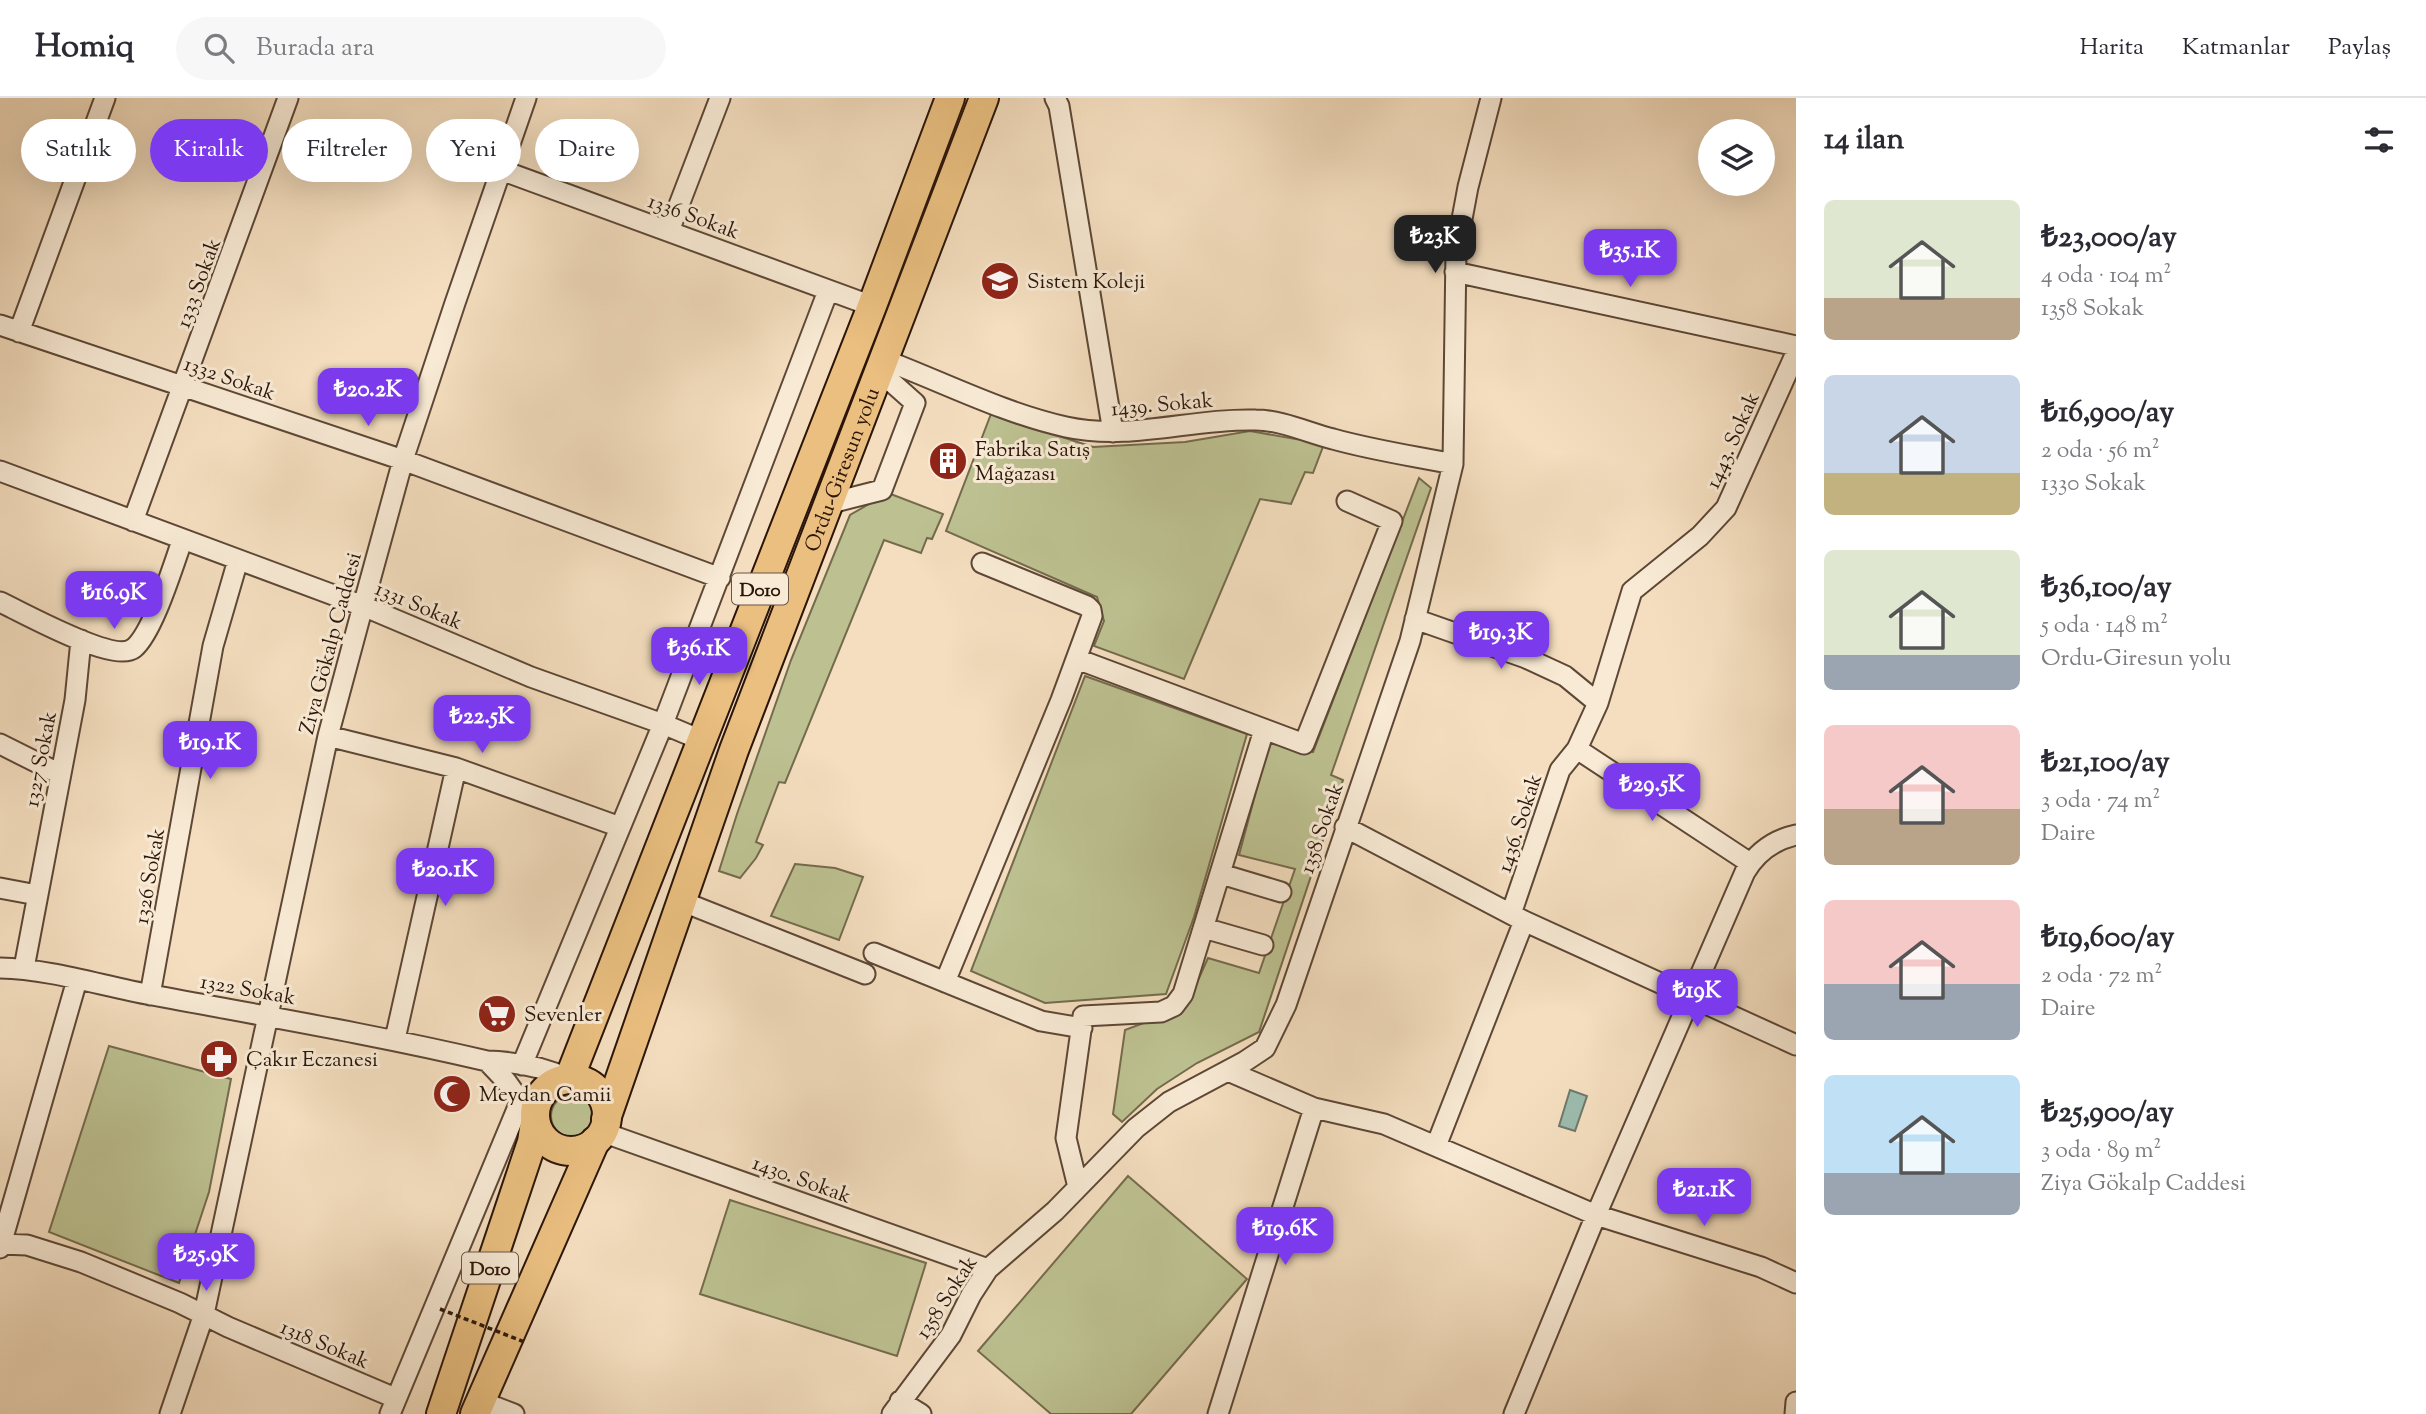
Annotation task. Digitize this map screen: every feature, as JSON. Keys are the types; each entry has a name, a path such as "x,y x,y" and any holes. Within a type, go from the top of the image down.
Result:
{"highway":[{"name":"Ordu-Giresun yolu","path":"569,1079 872,306 950,98"},
{"name":"Ordu-Giresun yolu","path":"601,1131 734,750 984,98"},
{"path":"569,1079 582,1081 596,1090 604,1103 601,1131 575,1150 564,1150 545,1140 528,1112 535,1110 541,1095 552,1084 569,1079"},
{"name":"D010","path":"441,1414 531,1142 528,1112"},
{"name":"D010","path":"478,1407 601,1131"}],"street":[{"path":"19,332 105,98"},
{"name":"1333 Sokak","path":"133,522 288,98"},
{"name":"Ziya Gökalp Caddesi","path":"519,119 526,98"},
{"path":"669,231 720,98"},
{"path":"1055,98 1059,106 1113,432"},
{"name":"1358 Sokak","path":"896,1408 951,1335 971,1295 988,1269 1055,1210 1136,1128 1169,1102 1265,1048 1275,1030 1286,1005 1409,641 1453,464 1455,251 1491,98"},
{"name":"1336 Sokak","path":"521,177 872,306"},
{"name":"Ziya Gökalp Caddesi","path":"170,1414 204,1314 328,736 403,460 497,182"},
{"path":"1455,272 1796,346"},
{"path":"522,1065 663,724 828,291"},
{"name":"1332 Sokak","path":"0,326 403,460 720,578"},
{"name":"1443. Sokak","path":"1633,591 1700,536 1726,508 1796,353"},
{"path":"827,504 882,490 915,403 880,364"},
{"name":"1439. Sokak","path":"880,364 1036,419 1068,427 1133,432 1193,424 1259,420 1337,440 1453,464"},
{"name":"1331 Sokak","path":"0,471 363,607 531,677 701,740"},
{"path":"1077,659 1304,744 1392,521 1347,502"},
{"path":"0,602 99,648 120,653 133,649 147,631 182,541"},
{"name":"1326 Sokak","path":"150,995 213,646 238,560"},
{"path":"945,982 1091,621 1091,610 1087,606 982,563"},
{"name":"1436. Sokak","path":"1436,1146 1518,917 1560,770 1577,749 1598,703 1633,591"},
{"path":"1415,619 1565,676 1598,703"},
{"name":"1327 Sokak","path":"24,968 75,700 81,640"},
{"path":"1078,1186 1066,1138 1083,1016 1148,1013 1174,1006 1183,994 1264,730"},
{"path":"328,736 456,768 620,827"},
{"path":"0,744 60,774"},
{"path":"1577,749 1750,863"},
{"path":"395,1039 456,768"},
{"path":"1345,827 1518,917 1796,1045"},
{"path":"1514,1414 1689,997 1750,863 1756,855 1783,838 1796,835"},
{"path":"1221,874 1281,892"},
{"path":"0,888 37,895"},
{"path":"681,901 865,974"},
{"path":"1204,928 1264,945"},
{"path":"874,953 1041,1021 1082,1028"},
{"name":"1322 Sokak","path":"0,968 24,968 150,995 395,1039 487,1061 549,1069 569,1079"},
{"path":"1,1246 77,980"},
{"path":"393,1406 528,1112 506,1081 487,1061"},
{"path":"1228,1071 1314,1108 1384,1124 1597,1215 1761,1267 1796,1283"},
{"path":"1218,1414 1314,1108"},
{"name":"1430. Sokak","path":"601,1131 988,1269"},
{"name":"1318 Sokak","path":"1,1246 27,1245 81,1262 204,1314 393,1406"},
{"path":"1795,1414 1796,1402"},
{"path":"478,1407 514,1414"},
{"path":"896,1408 921,1414"}],"path":[{"path":"440,1309 527,1343"}],"green space":[{"path":"991,414 1093,447 1185,442 1250,431 1324,444 1313,473 1305,472 1291,504 1260,499 1184,679 1094,646 1104,621 1097,597 946,531"},
{"path":"1419,478 1431,488 1331,775 1343,780 1259,1032 1197,1063 1157,1089 1122,1122 1113,1114 1125,1030 1186,1007 1208,958 1259,973 1295,869 1239,855 1269,743 1313,752"},
{"path":"888,493 943,514 932,539 927,538 921,553 884,540 785,783 779,782 756,842 763,845 740,878 719,871 791,660 850,515"},
{"path":"1085,676 1247,734 1194,917 1166,994 1045,1003 971,971"},
{"path":"795,864 835,868 863,877 839,940 771,916"},
{"path":"109,1046 231,1079 209,1192 179,1283 49,1232"},
{"path":"572,1095 587,1101 593,1116 587,1131 572,1137 557,1131 551,1116 557,1101"},
{"path":"1128,1176 1247,1279 1131,1414 1051,1414 978,1351"},
{"path":"730,1200 926,1263 897,1356 700,1294"}],"shaded area":[{"path":"1570,1090 1587,1096 1575,1131 1559,1126"}],"place":[{"name":"Sistem Koleji","path":"1000,281"},
{"name":"Fabrika Satış Mağazası","path":"948,461"},
{"name":"Sevenler","path":"497,1014"},
{"name":"Çakır Eczanesi","path":"219,1059"},
{"name":"Meydan Camii","path":"452,1094"}]}
